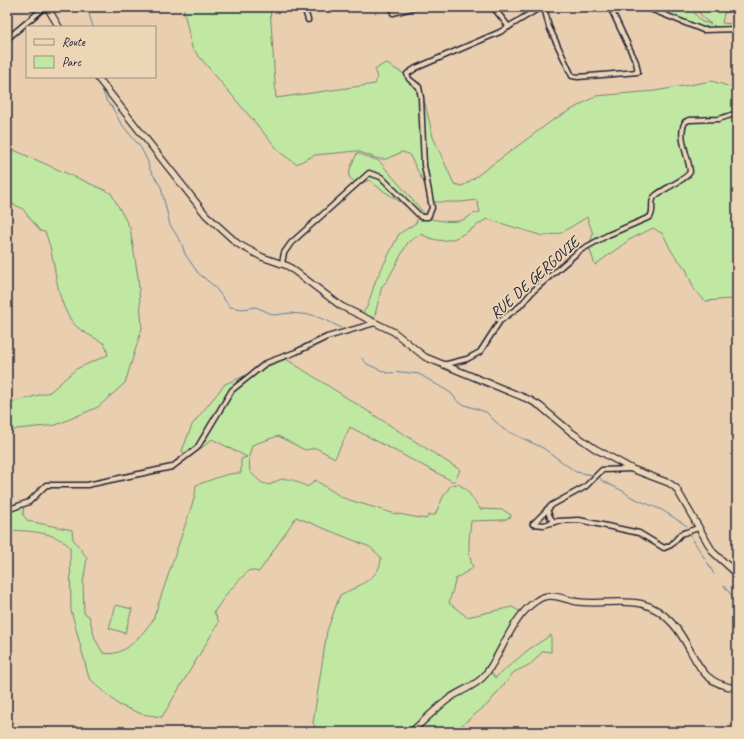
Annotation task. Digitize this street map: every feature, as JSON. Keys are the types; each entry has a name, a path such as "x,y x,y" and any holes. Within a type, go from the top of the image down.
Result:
{"main road":[{"path":"46,7 57,26"},
{"path":"99,78 206,215 247,250 262,257 282,263 294,270 341,306 394,332 425,357 515,394 540,406 581,440 632,470 669,483 676,488 698,528 716,554 737,574"},
{"path":"411,732 449,698 472,686 484,676 524,611 537,600 550,596 580,602 624,601 642,604 656,610 664,615 677,628 707,676 720,685 737,688"}],"street":[{"path":"7,38 46,7"},
{"path":"304,7 308,20"},
{"path":"392,13 416,7"},
{"path":"493,7 509,27"},
{"path":"282,263 284,253 291,243 369,173 380,177 421,217 428,217 432,208 424,166 421,98 419,87 409,79 407,74 416,68 509,27 541,7"},
{"path":"544,7 549,27 572,76 578,77 638,72 636,62 610,7"},
{"path":"645,7 702,30 737,28"},
{"name":"RUE DE GERGOVIE","path":"443,364 467,359 480,352 500,321 520,306 538,287 579,251 608,235 650,216 653,212 652,201 654,197 689,174 683,128 685,122 689,120 719,119 737,112"},
{"path":"7,510 29,502 46,484 87,485 172,467 197,448 230,392 251,374 272,360 296,352 327,337 375,323"},
{"path":"632,470 605,469 585,487 563,498 547,509 533,524 544,525 554,522 580,520 639,533 664,548 671,545 681,534 698,528"},
{"path":"547,509 554,522"}],"green space":[{"path":"183,7 270,7 276,98 375,84 377,79 375,70 385,63 420,83 433,137 454,184 462,186 553,120 596,96 655,91 712,81 737,89 737,295 730,299 705,301 694,289 686,269 672,252 663,234 653,228 629,240 595,265 589,247 593,234 587,217 561,233 543,236 487,219 456,238 448,240 431,239 421,234 408,242 387,281 382,286 374,319 362,314 367,307 376,280 399,234 416,223 418,218 401,202 369,180 358,185 349,177 350,169 357,153 379,161 428,218 446,221 463,220 480,212 477,200 461,202 434,202 409,154 402,152 386,159 379,159 357,151 315,155 296,164 280,152 192,48"},
{"path":"651,7 689,7 702,22 711,24 704,19 699,12 702,7 737,7 737,9 724,13 722,23 733,24 733,27 720,29 713,25 716,28 701,28"},
{"path":"7,147 111,193 130,228 138,277 142,328 125,383 98,407 56,425 17,429 7,433 7,398 14,402 50,392 76,369 108,355 105,344 77,327 67,314 62,303 52,255 45,232 40,231 22,208 7,202"},
{"path":"286,359 460,470 454,482 350,427 335,458 316,448 305,450 278,436 252,445 249,457 250,472 262,483 270,485 280,480 289,479 308,487 315,480 343,498 392,513 426,519 429,515 435,515 443,497 451,485 458,484 466,489 480,509 503,510 511,515 511,517 503,520 471,521 469,551 473,568 456,578 449,603 467,617 512,607 521,612 491,672 495,678 528,650 551,635 551,652 543,651 531,664 514,672 488,704 453,732 318,732 313,723 327,631 340,595 367,581 377,571 381,557 370,547 296,517 259,572 249,570 228,592 214,612 219,622 162,717 142,714 119,705 89,678 71,610 70,547 57,538 49,535 7,530 7,506 24,502 23,515 28,521 72,530 73,539 87,558 83,583 84,613 89,616 95,639 103,653 111,654 125,649 138,638 153,620 195,496 196,485 224,475 241,473 241,459 247,457 212,439 198,451 184,453 182,451 192,425 225,384"},
{"path":"116,605 132,609 125,633 109,628"}],"waterway":[{"path":"87,7 93,26"},
{"path":"102,89 107,102 112,107 120,122 141,148 148,162 149,168 161,187 170,225 181,242 185,254 198,273 214,286 230,307 242,309 256,307 274,315 290,313 312,315 341,328"},
{"path":"362,358 367,364 387,373 403,372 419,374 451,393 459,403 486,412 503,429 543,448 576,472 593,475"},
{"path":"600,478 602,481 623,491 631,497 662,510 687,526"},
{"path":"690,535 705,559"},
{"path":"707,562 714,574"},
{"path":"724,586 737,602"}]}
